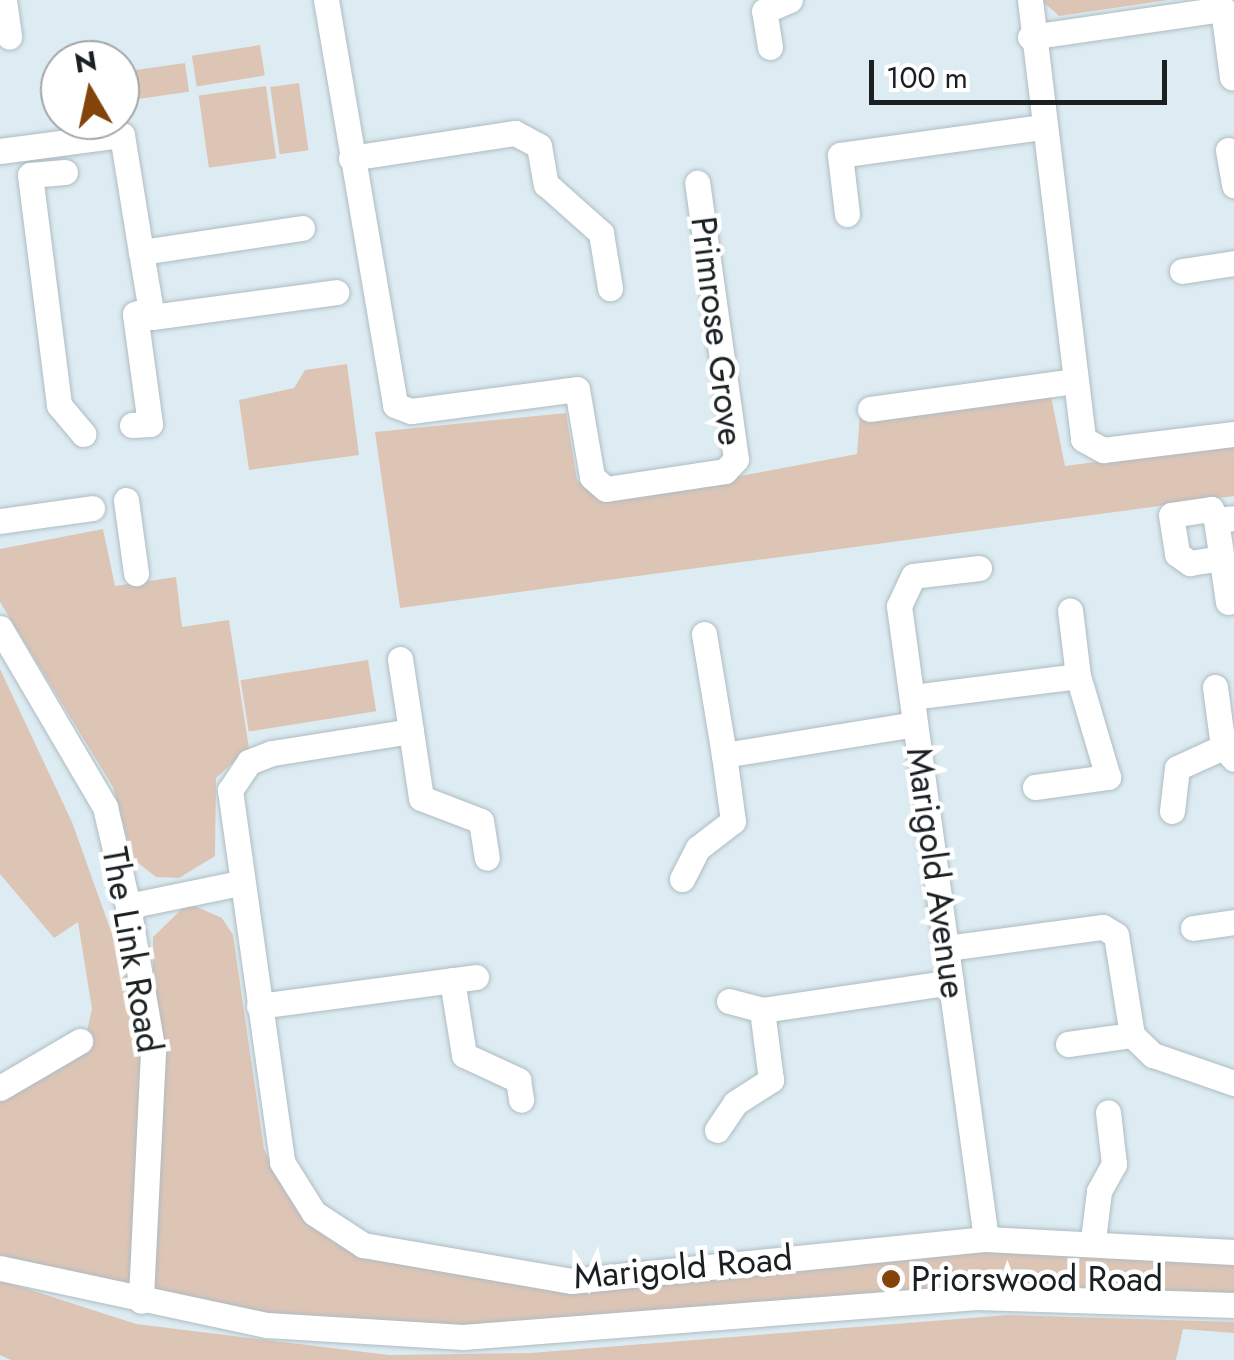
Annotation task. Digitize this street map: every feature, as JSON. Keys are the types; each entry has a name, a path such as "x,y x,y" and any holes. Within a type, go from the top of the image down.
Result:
{"street":[{"path":"4,0 9,37"},
{"name":"Primrose Grove","path":"326,0 394,405 412,411 577,389 592,477 606,489 724,472 736,459 697,183"},
{"path":"770,47 764,11 790,0"},
{"path":"1030,0 1030,36 1083,439 1103,450 1234,434"},
{"path":"1030,36 1222,4 1232,78"},
{"path":"847,214 840,155 1041,127"},
{"path":"351,158 515,133 539,146 546,184 601,234 610,288"},
{"path":"0,151 122,135 152,318 336,292"},
{"path":"1228,150 1234,185"},
{"path":"64,172 30,175 59,405 83,434"},
{"path":"141,252 302,228"},
{"path":"1182,271 1234,263"},
{"path":"132,425 150,424 136,314 150,309"},
{"path":"870,409 1074,381"},
{"path":"126,500 136,574"},
{"path":"0,521 92,508"},
{"path":"1221,558 1190,564 1177,554 1171,515 1210,509 1225,519 1221,558 1228,602"},
{"name":"Marigold Avenue","path":"979,568 913,576 900,606 986,1239"},
{"path":"1035,788 1108,777 1078,676 1070,610"},
{"name":"The Link Road","path":"0,628 105,807 128,906 154,1052 141,1301"},
{"path":"682,880 698,848 733,821 704,634"},
{"path":"400,660 420,798 481,821 487,858"},
{"path":"912,697 1078,676"},
{"path":"1172,812 1177,768 1228,753 1215,687"},
{"path":"724,755 916,724"},
{"name":"Marigold Road","path":"411,731 249,762 230,790 282,1162 314,1213 363,1244 571,1281 986,1239 1093,1240 1234,1252"},
{"path":"128,906 240,883"},
{"path":"1193,928 1234,922"},
{"path":"947,948 1103,926 1116,935 1132,1035 1153,1055 1234,1083"},
{"path":"259,1006 464,978 464,1055 518,1080 522,1100"},
{"path":"729,1001 762,1010 952,982"},
{"path":"717,1130 735,1103 771,1080 762,1010"},
{"path":"1068,1044 1132,1035"},
{"path":"1,1085 80,1040"},
{"path":"1093,1240 1099,1191 1114,1164 1108,1112"},
{"path":"0,1268 267,1325 463,1337 976,1297 1234,1305"}],"shaded area":[{"path":"1041,0 1168,0 1059,16"},
{"path":"260,45 265,76 197,86 192,56"},
{"path":"185,63 189,92 140,99 140,69"},
{"path":"299,83 308,150 280,154 270,87"},
{"path":"266,86 276,158 209,168 199,95"},
{"path":"347,364 359,455 249,470 239,400 294,388 305,370"},
{"path":"1051,396 1065,466 1234,444 1234,496 400,608 375,432 566,413 577,480 603,502 857,454 860,413"},
{"path":"103,529 115,586 176,577 182,627 229,620 249,748 216,778 215,856 179,878 156,877 133,859 113,787 0,602 0,549"},
{"path":"368,660 376,711 249,732 241,680"},
{"path":"0,669 72,822 153,1049 153,937 188,903 222,918 233,935 264,1149 287,1195 363,1244 571,1282 986,1239 1234,1249 1234,1304 1108,1295 495,1338 267,1325 0,1267 0,1091 84,1044 92,1009 78,922 54,938 0,874"},
{"path":"0,1280 136,1324 389,1355 530,1353 1008,1315 1234,1322 1234,1333 1183,1329 1176,1360 11,1360 0,1355"}],"place":[{"name":"Priorswood Road","path":"891,1279"}]}
